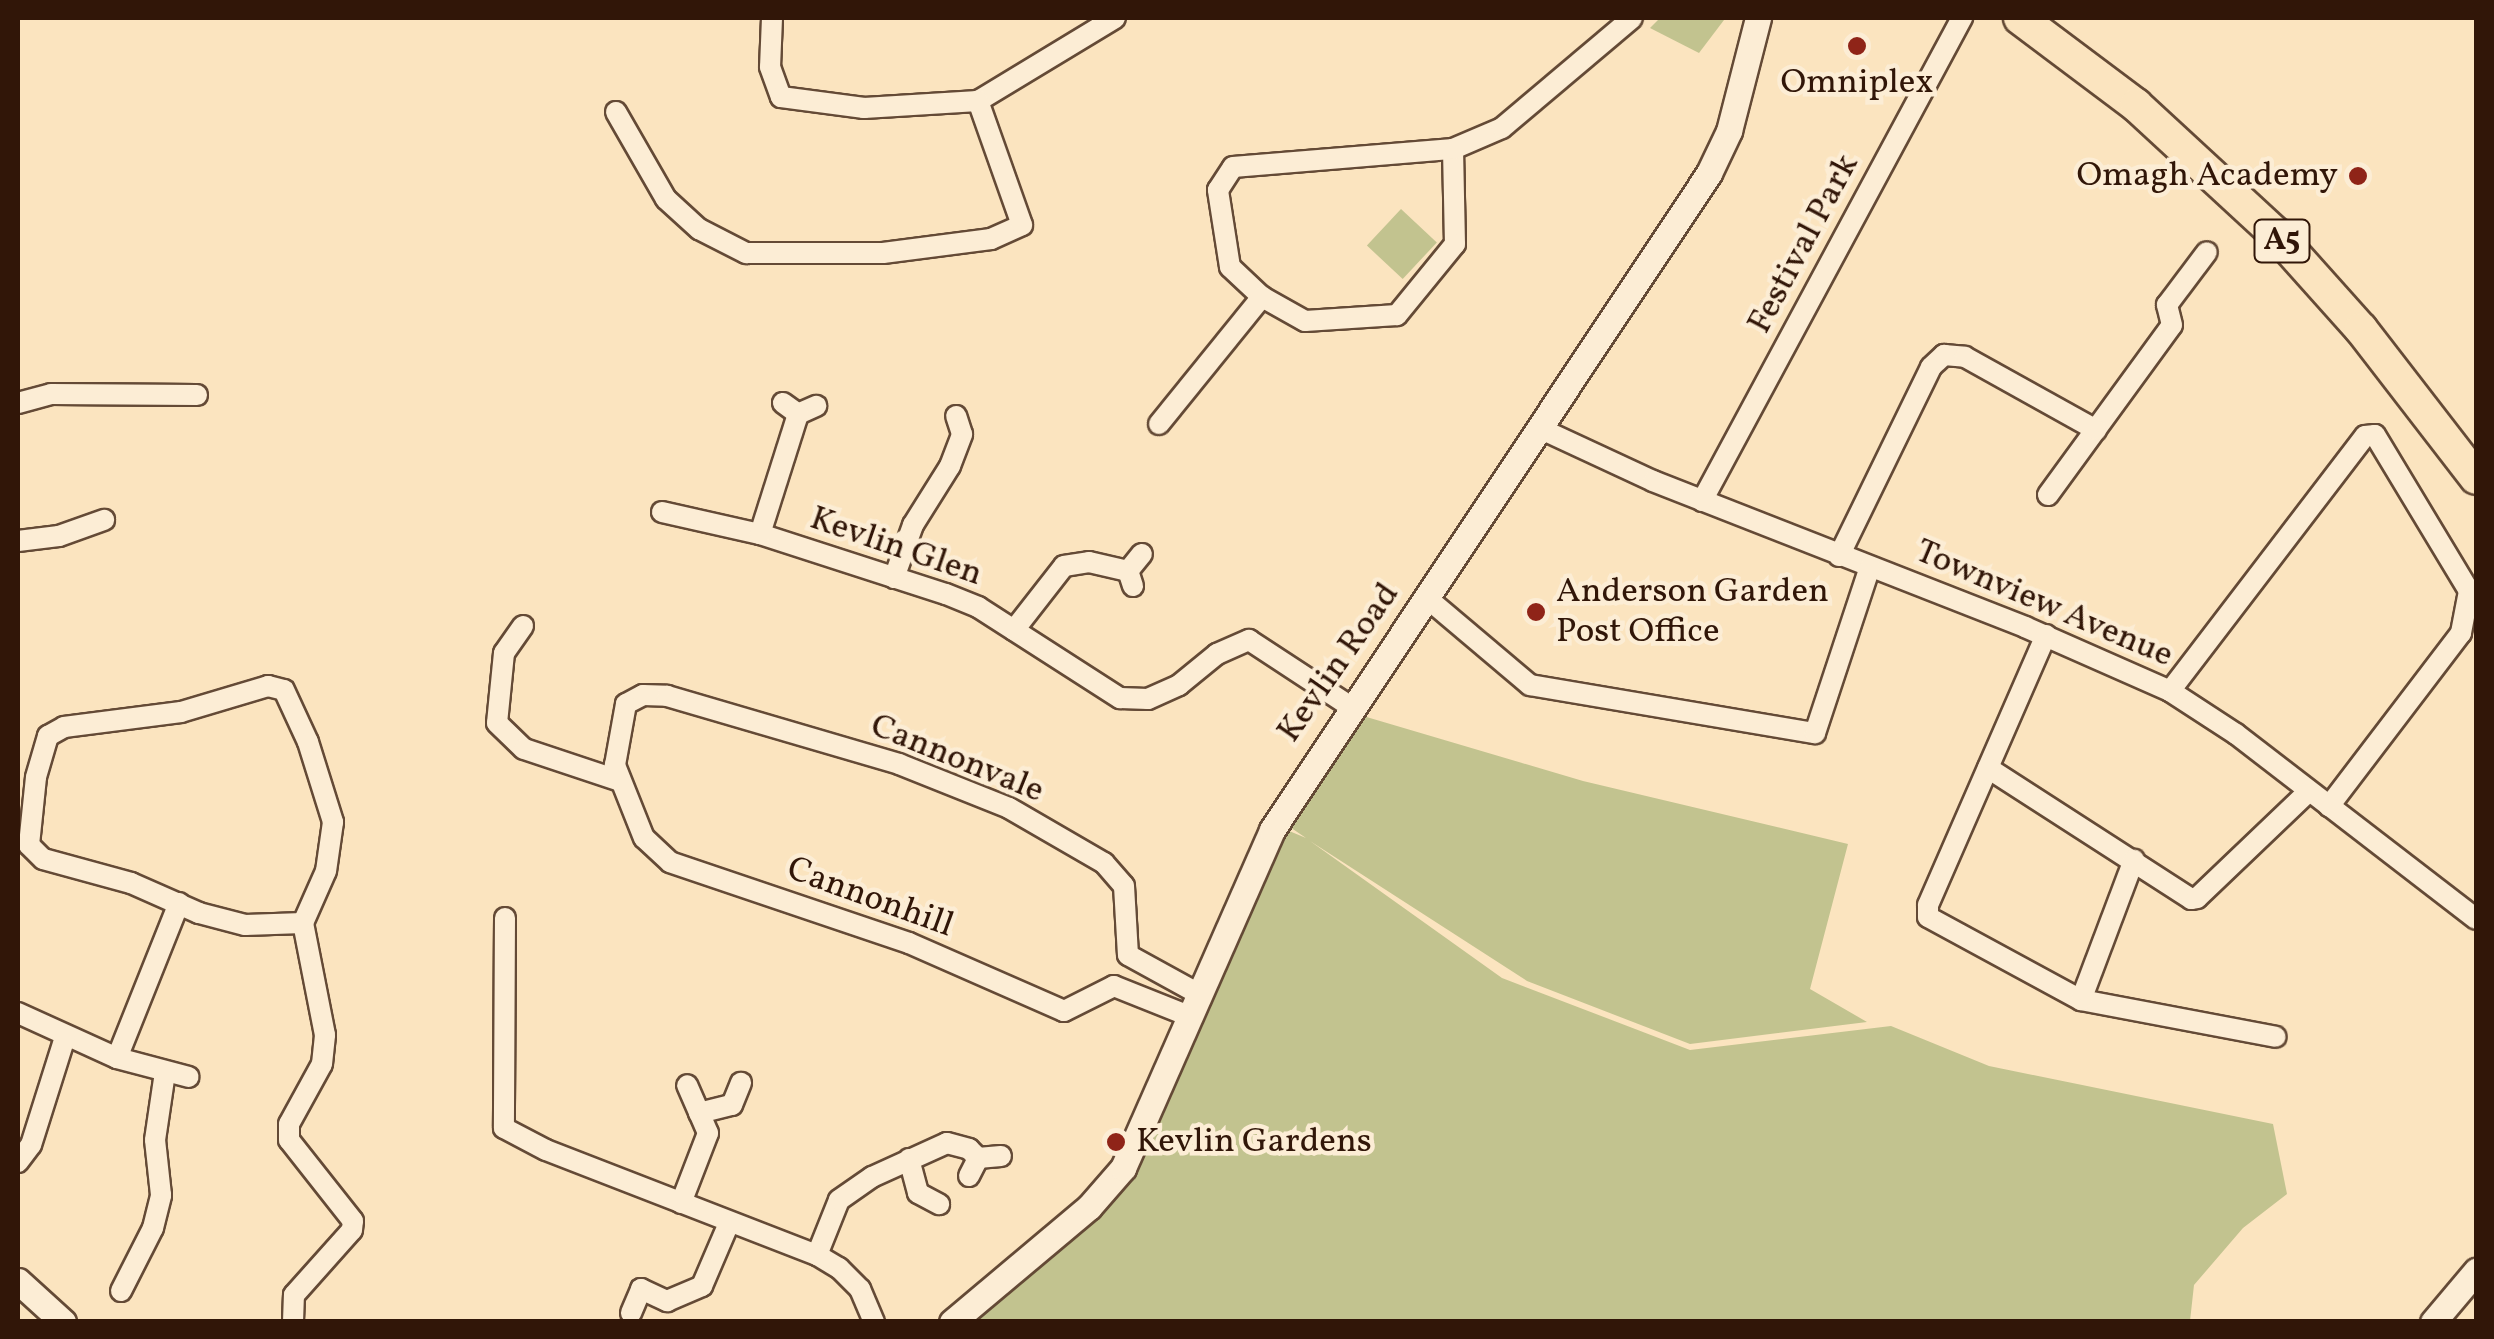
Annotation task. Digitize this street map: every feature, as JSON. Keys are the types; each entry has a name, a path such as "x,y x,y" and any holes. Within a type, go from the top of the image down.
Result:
{"highway":[{"name":"A5","path":"2020,18 2136,105 2276,234 2361,329 2468,469 2476,490"}],"street":[{"path":"772,18 770,67 781,98 864,108 978,101 1115,18"},
{"path":"1454,149 1455,244 1397,316 1305,320 1262,297 1230,267 1218,190 1233,167 1454,149 1502,128 1632,18"},
{"name":"Kevlin Road","path":"952,1322 1089,1208 1123,1168 1272,830 1716,163 1734,112 1758,18"},
{"name":"Festival Park","path":"1702,501 1962,18"},
{"path":"616,112 666,199 699,229 746,254 883,253 990,239 1022,225 978,101"},
{"path":"2048,495 2172,325 2167,306 2207,252"},
{"path":"1158,424 1262,297"},
{"path":"1839,556 1931,367 1944,355 1965,357 2096,430"},
{"path":"18,403 51,394 197,394"},
{"path":"760,534 799,408"},
{"path":"894,578 912,526 950,466 966,427"},
{"name":"Townview Avenue","path":"1541,429 1702,501 2046,635 2170,691 2236,734 2476,919"},
{"path":"2170,691 2365,436 2375,436 2469,591 2460,633 2329,806"},
{"name":"Kevlin Glen","path":"662,512 760,534 946,594 1014,630 1120,698 1148,699 1179,685 1217,654 1250,640 1351,707"},
{"path":"18,542 58,536 104,520"},
{"path":"1014,630 1064,566 1089,562 1131,578 1142,554"},
{"path":"1427,598 1530,685 1814,733 1870,568"},
{"path":"523,626 504,653 497,723 524,749 620,780"},
{"path":"2046,635 1928,905 1928,917 2081,1000 2276,1037"},
{"path":"292,1322 294,1295 352,1230 353,1221 289,1140 289,1124 322,1064 325,1035 303,923 326,871 333,822 308,742 284,690 268,686 182,712 64,728 48,736 36,777 29,846 42,858 131,883 245,925 303,923"},
{"name":"Cannonvale","path":"621,722 634,697 667,696 899,764 1010,808 1104,863 1124,886 1128,955 1194,1005"},
{"name":"Cannonhill","path":"621,722 615,765 620,780 644,838 670,862 909,942 1064,1011 1114,986 1194,1005"},
{"path":"1988,768 2182,894 2197,898 2309,791"},
{"path":"2081,1000 2134,860"},
{"path":"117,1058 179,903"},
{"path":"504,918 504,1128 546,1150 816,1255 839,1268 860,1290 874,1322"},
{"path":"18,1013 117,1058 188,1077"},
{"path":"18,1162 32,1145 65,1037"},
{"path":"120,1291 153,1228 161,1195 155,1140 165,1072"},
{"path":"699,1113 732,1105 741,1083"},
{"path":"681,1203 708,1133 688,1084"},
{"path":"816,1255 839,1200 909,1160 948,1143 969,1149 974,1167 1002,1156"},
{"path":"909,1160 918,1193 926,1201 939,1204"},
{"path":"631,1313 641,1290 667,1301 702,1286 729,1222"},
{"path":"2433,1322 2476,1271"},
{"path":"18,1281 63,1322"}],"green space":[{"path":"1660,18 1724,20 1699,53 1650,28"},
{"path":"1401,209 1437,242 1403,279 1367,246"},
{"path":"1353,713 1583,781 1848,844 1810,989 1867,1022 1690,1044 1527,981 1310,841 1502,978 1690,1050 1891,1026 1989,1066 2273,1124 2287,1194 2243,1228 2194,1285 2190,1321 964,1322 1129,1180 1153,1139 1282,828 1306,838 1281,821"}],"place":[{"name":"Omniplex","path":"1857,46"},
{"name":"Omagh Academy","path":"2358,176"},
{"name":"Anderson Garden Post Office","path":"1536,612"},
{"name":"Kevlin Gardens","path":"1116,1142"}]}
